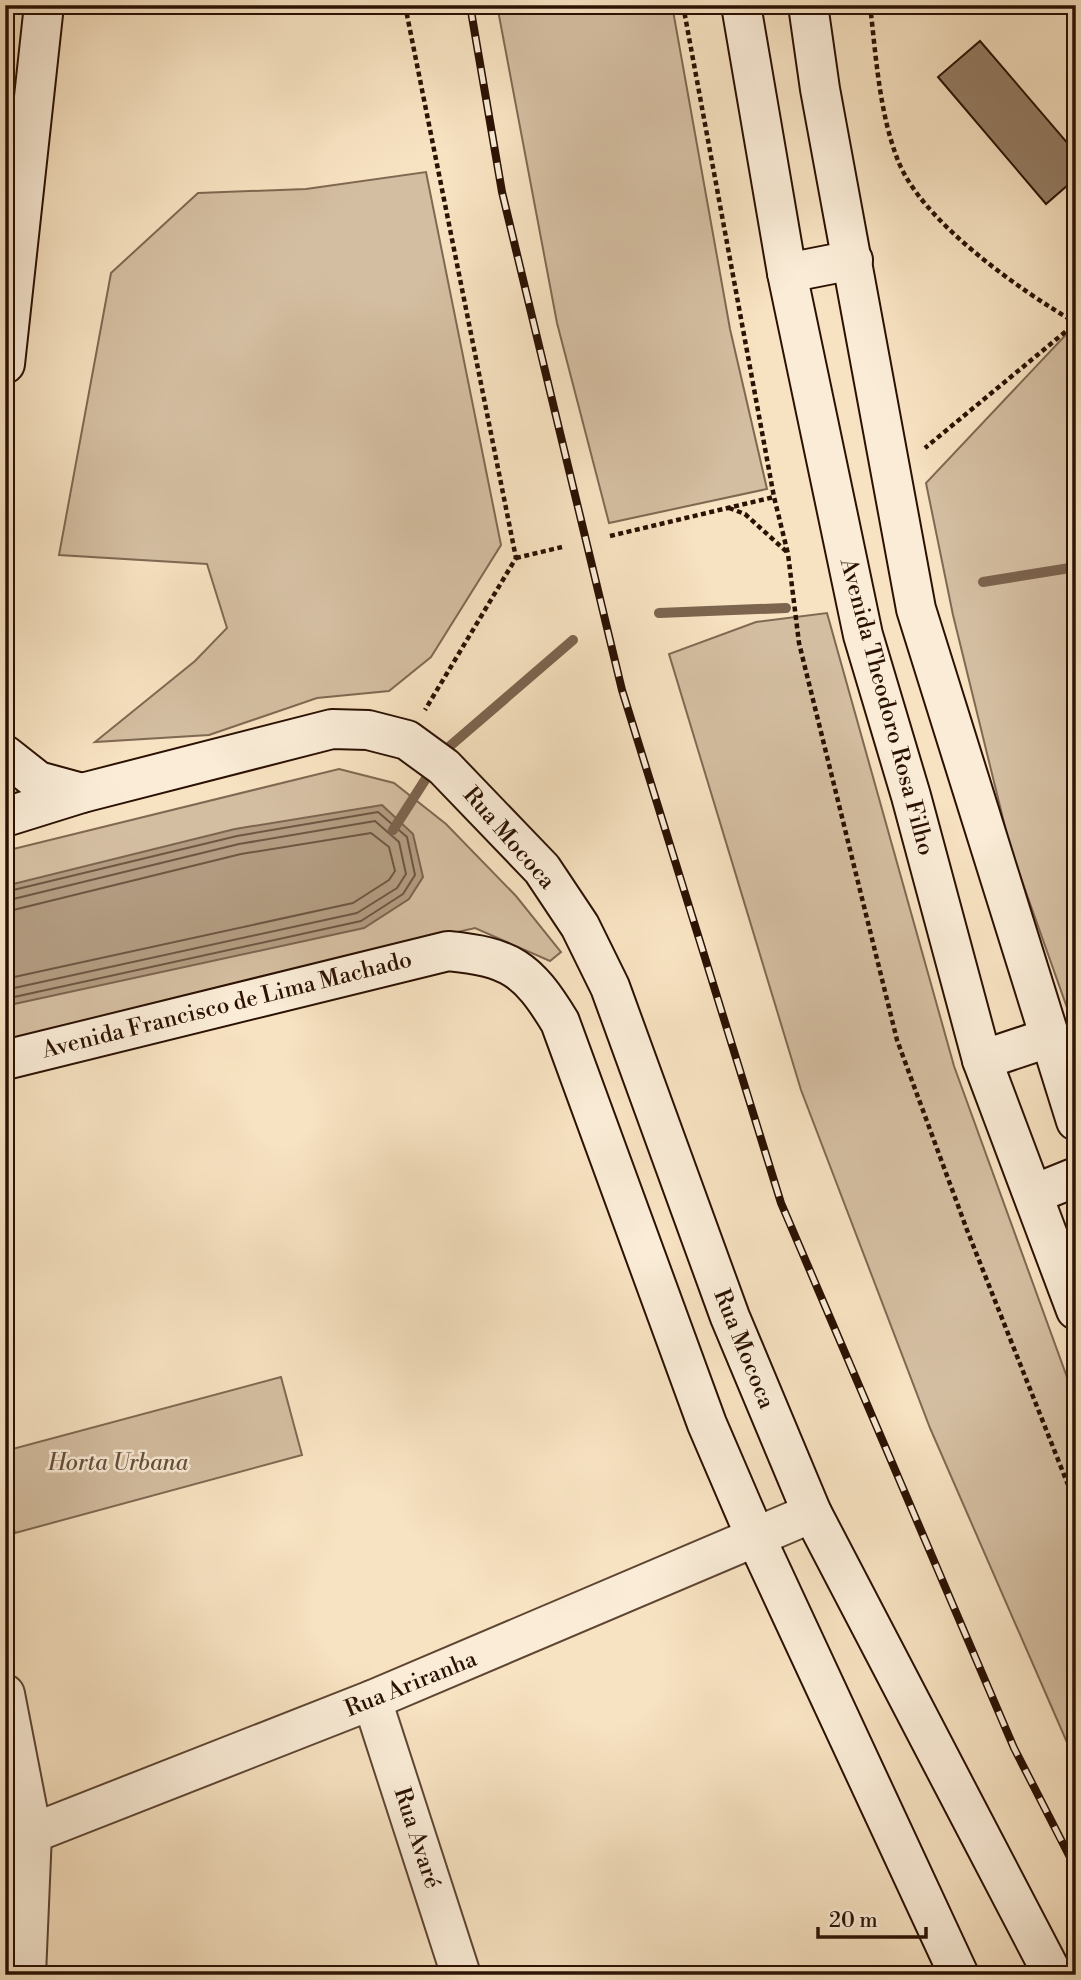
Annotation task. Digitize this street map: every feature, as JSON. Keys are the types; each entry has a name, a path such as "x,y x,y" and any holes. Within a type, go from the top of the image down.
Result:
{"main road":[{"path":"5,364 12,236 44,5"},
{"name":"Avenida Theodoro Rosa Filho","path":"741,5 787,273 863,635 911,796 982,1060 1076,1310"},
{"path":"808,5 820,89 916,608 1076,1121"},
{"path":"787,273 853,260"},
{"path":"5,817 82,793 332,729 368,730 423,751"},
{"name":"Rua Mococa","path":"423,751 542,869 580,926 604,975 730,1317 812,1513 1051,1974"},
{"path":"5,755 38,781 82,793"},
{"name":"Avenida Francisco de Lima Machado","path":"5,1060 448,951 486,955 517,968 541,991 560,1021 707,1424 756,1538"},
{"path":"982,1060 1048,1038"},
{"path":"1034,1194 1076,1177"},
{"name":"Rua Ariranha","path":"19,1838 372,1700 812,1513"},
{"path":"756,1538 959,1975"},
{"path":"5,1694 19,1838 26,1975"},
{"name":"Rua Avaré","path":"372,1700 461,1975"}],"path":[{"path":"405,5 516,558 423,751"},
{"path":"683,5 774,497 788,554 799,643 897,1040 967,1230 1076,1505"},
{"path":"870,5 880,88 897,159 918,195 992,266 1040,302 1076,324 891,475"},
{"path":"610,536 774,497"},
{"path":"729,508 745,514 788,554"},
{"path":"516,558 562,547"}],"green space":[{"path":"497,5 672,5 730,329 767,489 609,523 557,323"},
{"path":"426,172 501,545 431,657 389,691 317,698 209,735 95,742 195,661 227,628 207,564 59,555 111,273 198,193 306,189"},
{"path":"1076,324 1076,1033 1010,847 953,615 926,483"},
{"path":"827,613 954,1066 1076,1402 1076,1763 930,1428 801,1090 669,654 756,622"},
{"path":"339,769 394,783 446,824 516,896 561,952 550,961 475,928 347,957 5,1050 5,851"},
{"name":"Horta Urbana","path":"281,1377 302,1455 15,1533 5,1497 5,1451"}],"water":[{"path":"382,805 413,834 423,877 409,899 364,928 5,1006 5,886 235,829"}],"building":[{"path":"980,41 1076,153 1076,178 1046,204 938,77"}],"waterway":[{"path":"983,582 1076,567"},
{"path":"659,613 786,608"},
{"path":"393,830 443,752 573,640"}],"railway":[{"path":"470,5 502,192 622,690 781,1203 1014,1748 1076,1869"}]}
